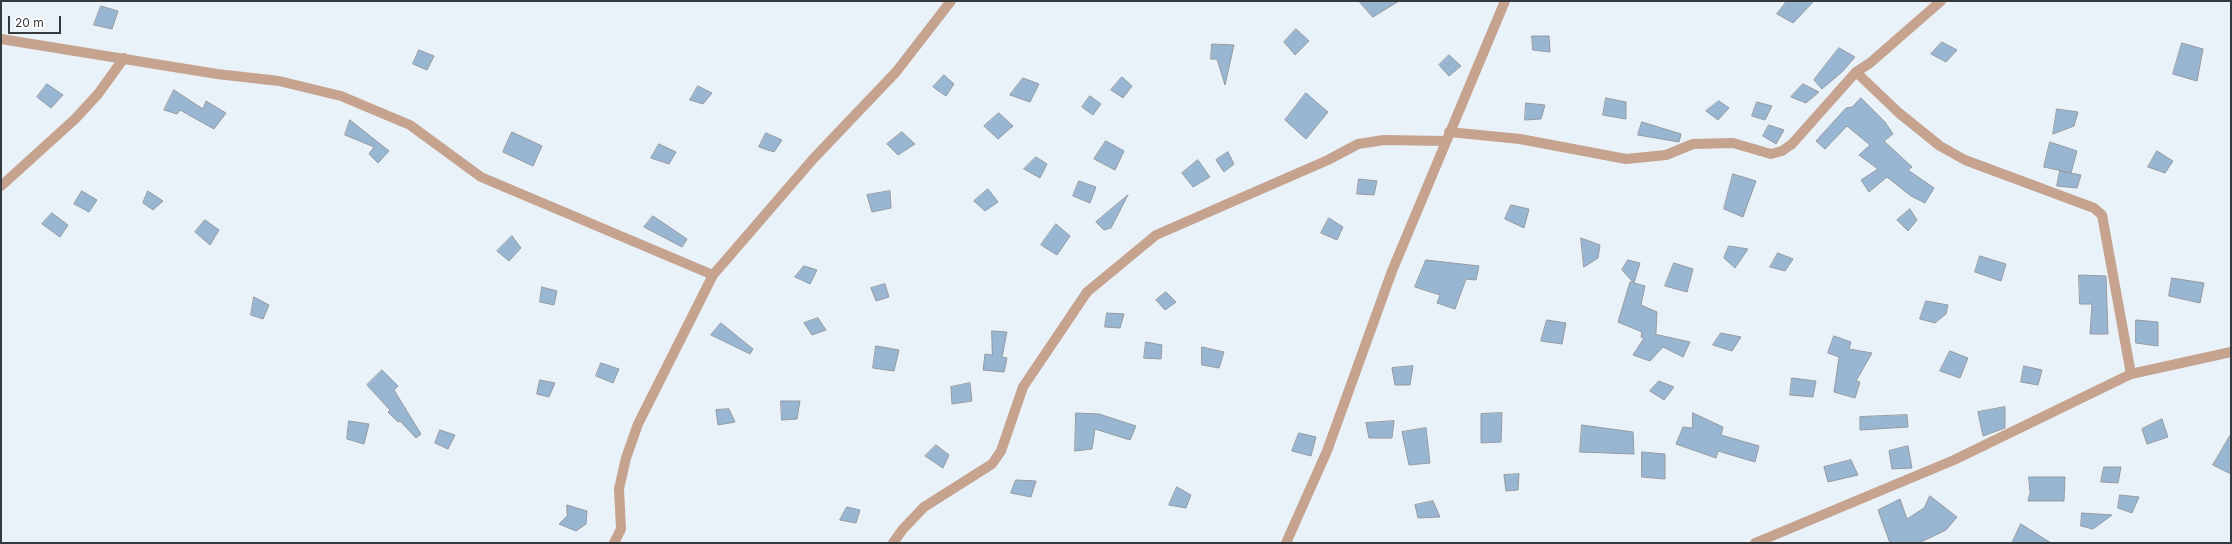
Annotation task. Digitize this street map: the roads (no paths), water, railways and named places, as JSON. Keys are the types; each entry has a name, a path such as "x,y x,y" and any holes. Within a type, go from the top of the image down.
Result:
{"street":[{"path":"614,543 620,529 619,490 626,458 638,424 713,275 814,158 896,72 951,1"},
{"path":"1286,543 1327,451 1392,270 1505,1"},
{"path":"893,543 924,507 992,464 1001,451 1023,386 1087,292 1156,235 1328,160 1358,144 1384,140 1448,137 1520,139 1626,159 1666,155 1693,144 1733,143 1771,154 1792,144 1856,72 1870,63 1940,1"},
{"path":"1,39 217,74 279,81 341,96 410,125 481,177 713,275"},
{"path":"1,186 75,120 98,94 124,58"},
{"path":"1856,72 1899,113 1940,146 1952,153 1965,160 2094,208 2102,215 2131,374"},
{"path":"1762,542 1954,460 2131,374 2231,352"}]}
